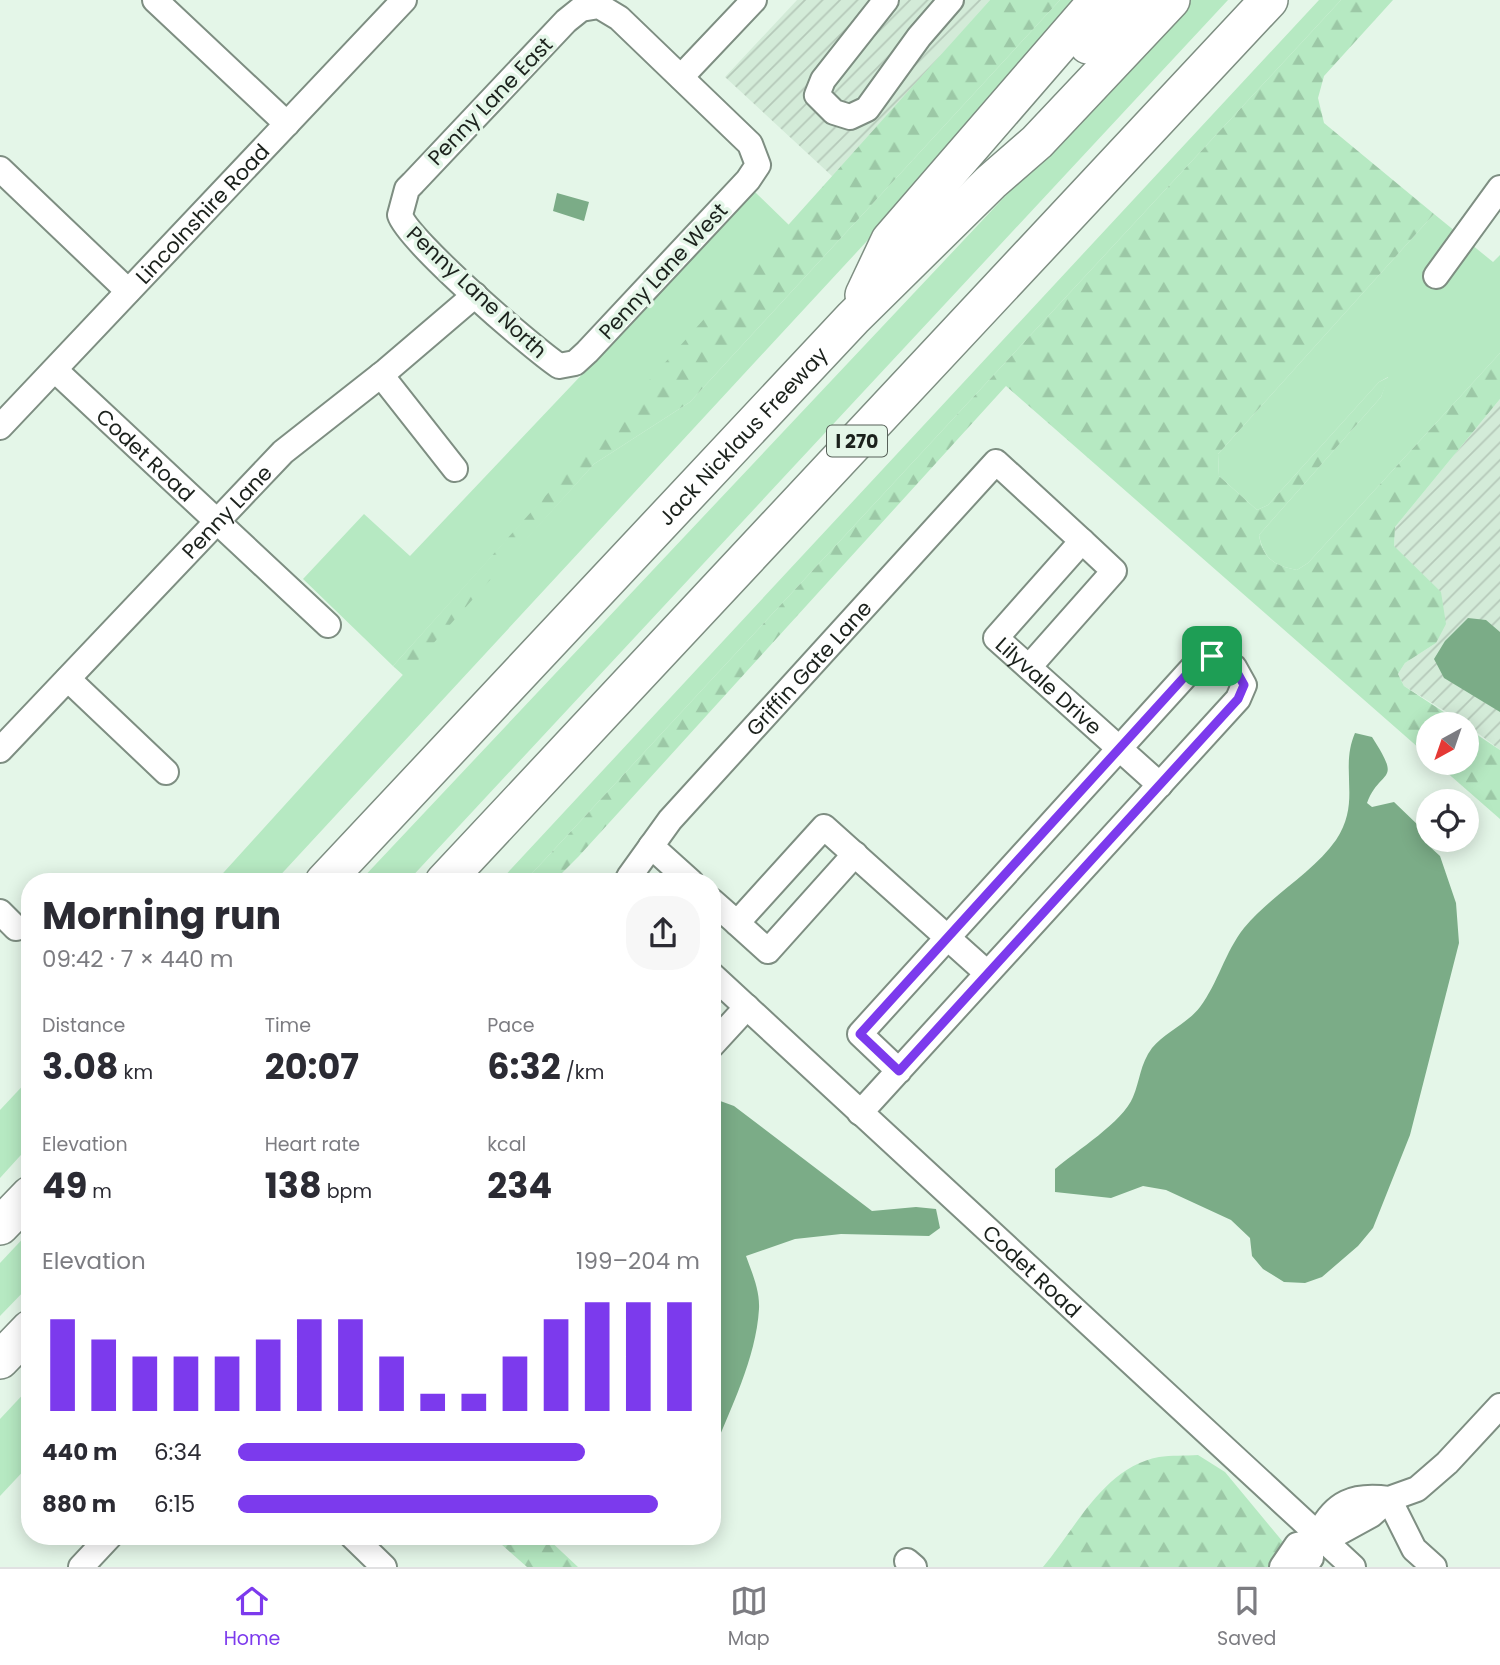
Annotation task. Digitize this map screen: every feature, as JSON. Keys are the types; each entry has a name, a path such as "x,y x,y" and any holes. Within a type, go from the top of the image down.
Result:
{"highway":[{"path":"853,318 890,240 1098,0"},
{"path":"991,182 1023,118 1129,0"},
{"name":"Jack Nicklaus Freeway","path":"332,873 853,318 991,182 1037,142 1171,0"},
{"name":"I 270","path":"452,873 1269,0"},
{"path":"0,1226 21,1204"},
{"path":"0,1360 21,1338"}],"street":[{"path":"155,0 287,124"},
{"name":"Lincolnshire Road","path":"0,427 404,0"},
{"path":"681,77 754,0"},
{"path":"886,0 823,79 817,95 834,112 850,117 867,109 919,37 951,0"},
{"name":"Penny Lane East","path":"400,215 407,189 566,20 581,9 599,6 619,18 681,77"},
{"name":"Penny Lane West","path":"559,366 575,363 587,352 748,180 758,165 750,144 681,77"},
{"path":"0,169 128,291"},
{"path":"1436,276 1500,188"},
{"name":"Penny Lane North","path":"400,215 409,232 475,295 559,366"},
{"name":"Penny Lane","path":"0,750 283,452 475,295"},
{"name":"Codet Road","path":"55,370 328,625"},
{"path":"381,374 455,469"},
{"name":"Griffin Gate Lane","path":"631,873 679,810 996,463 1082,541"},
{"path":"1029,667 1114,571 1082,541"},
{"name":"Lilyvale Drive","path":"1082,541 996,638 1160,785"},
{"path":"860,1113 899,1071 1238,699 1244,685 1234,667 1212,656 1197,663 860,1034 899,1071"},
{"path":"68,679 166,772"},
{"path":"737,923 824,827 987,974"},
{"path":"651,846 681,873"},
{"path":"721,909 768,951 855,854"},
{"name":"Codet Road","path":"721,983 1314,1539 1353,1567"},
{"path":"721,1035 747,1007"},
{"path":"1303,1567 1311,1558 1314,1539 1328,1515 1363,1495 1389,1499 1417,1489 1447,1463 1500,1406"},
{"path":"1389,1499 1414,1549 1434,1567"},
{"path":"1282,1567 1297,1545 1314,1539"},
{"path":"81,1567 102,1545"},
{"path":"359,1545 371,1562"}],"shaded area":[{"path":"797,0 990,0 833,177 725,77"},
{"path":"557,193 589,202 584,221 553,211"},
{"path":"1500,399 1500,750 1479,734 1479,712 1446,712 1404,686 1398,674 1405,663 1436,643 1394,546 1395,527"},
{"path":"1468,618 1486,620 1500,632 1500,712 1444,678 1434,659 1445,641"},
{"path":"1355,733 1372,737 1388,769 1367,803 1372,807 1394,802 1416,823 1416,852 1436,852 1440,856 1456,903 1459,943 1410,1135 1373,1228 1358,1246 1322,1277 1305,1283 1284,1282 1263,1269 1252,1256 1250,1238 1231,1220 1166,1190 1143,1186 1111,1198 1055,1192 1055,1169 1098,1136 1128,1107 1148,1054 1163,1037 1200,1007 1244,928 1266,905 1316,863 1336,840 1348,812 1351,747"},
{"path":"721,1101 734,1106 872,1211 916,1207 936,1209 940,1228 929,1236 841,1234 795,1239 746,1256 755,1282 759,1309 753,1346 721,1433"}],"green space":[{"path":"990,0 1060,0 690,402 594,464 404,676 393,666"},
{"path":"1060,0 1090,0 282,873 223,873 594,464 690,402"},
{"path":"1190,0 1228,0 415,873 367,873"},
{"path":"1319,0 1341,0 532,873 507,873"},
{"path":"1341,0 1393,0 1324,76 1318,98 1324,123 1434,214 1218,454 1219,476 1257,510 1268,505 1379,382 1389,377 1381,397 1259,535 1263,550 1271,560 1297,570 1308,563 1500,353 1500,399 1395,527 1394,546 1441,592 1446,624 1436,643 1405,663 1398,674 1404,686 1444,712 1416,712 1416,745 1006,386 562,873 532,873"},
{"path":"755,192 790,226 393,666 303,579 364,514 410,556"},
{"path":"1434,214 1493,262 1500,255 1500,353 1308,563 1297,570 1282,566 1267,556 1259,535 1381,397 1388,377 1379,382 1268,505 1257,510 1219,476 1218,454"},
{"path":"1479,736 1500,750 1500,819 1479,801 1479,789 1466,789 1450,775 1479,775"},
{"path":"21,1088 21,1155 0,1178 0,1110"},
{"path":"21,1241 21,1294 0,1316 0,1263"},
{"path":"21,1397 21,1474 0,1496 0,1419"},
{"path":"1198,1455 1225,1472 1283,1542 1286,1567 1043,1567 1093,1501 1122,1473 1159,1457"},
{"path":"502,1545 555,1545 578,1567 527,1567"}],"route":[{"path":"1212,656 1234,667 1244,685 1238,699 899,1071 860,1034 1197,663 1212,656"}]}
